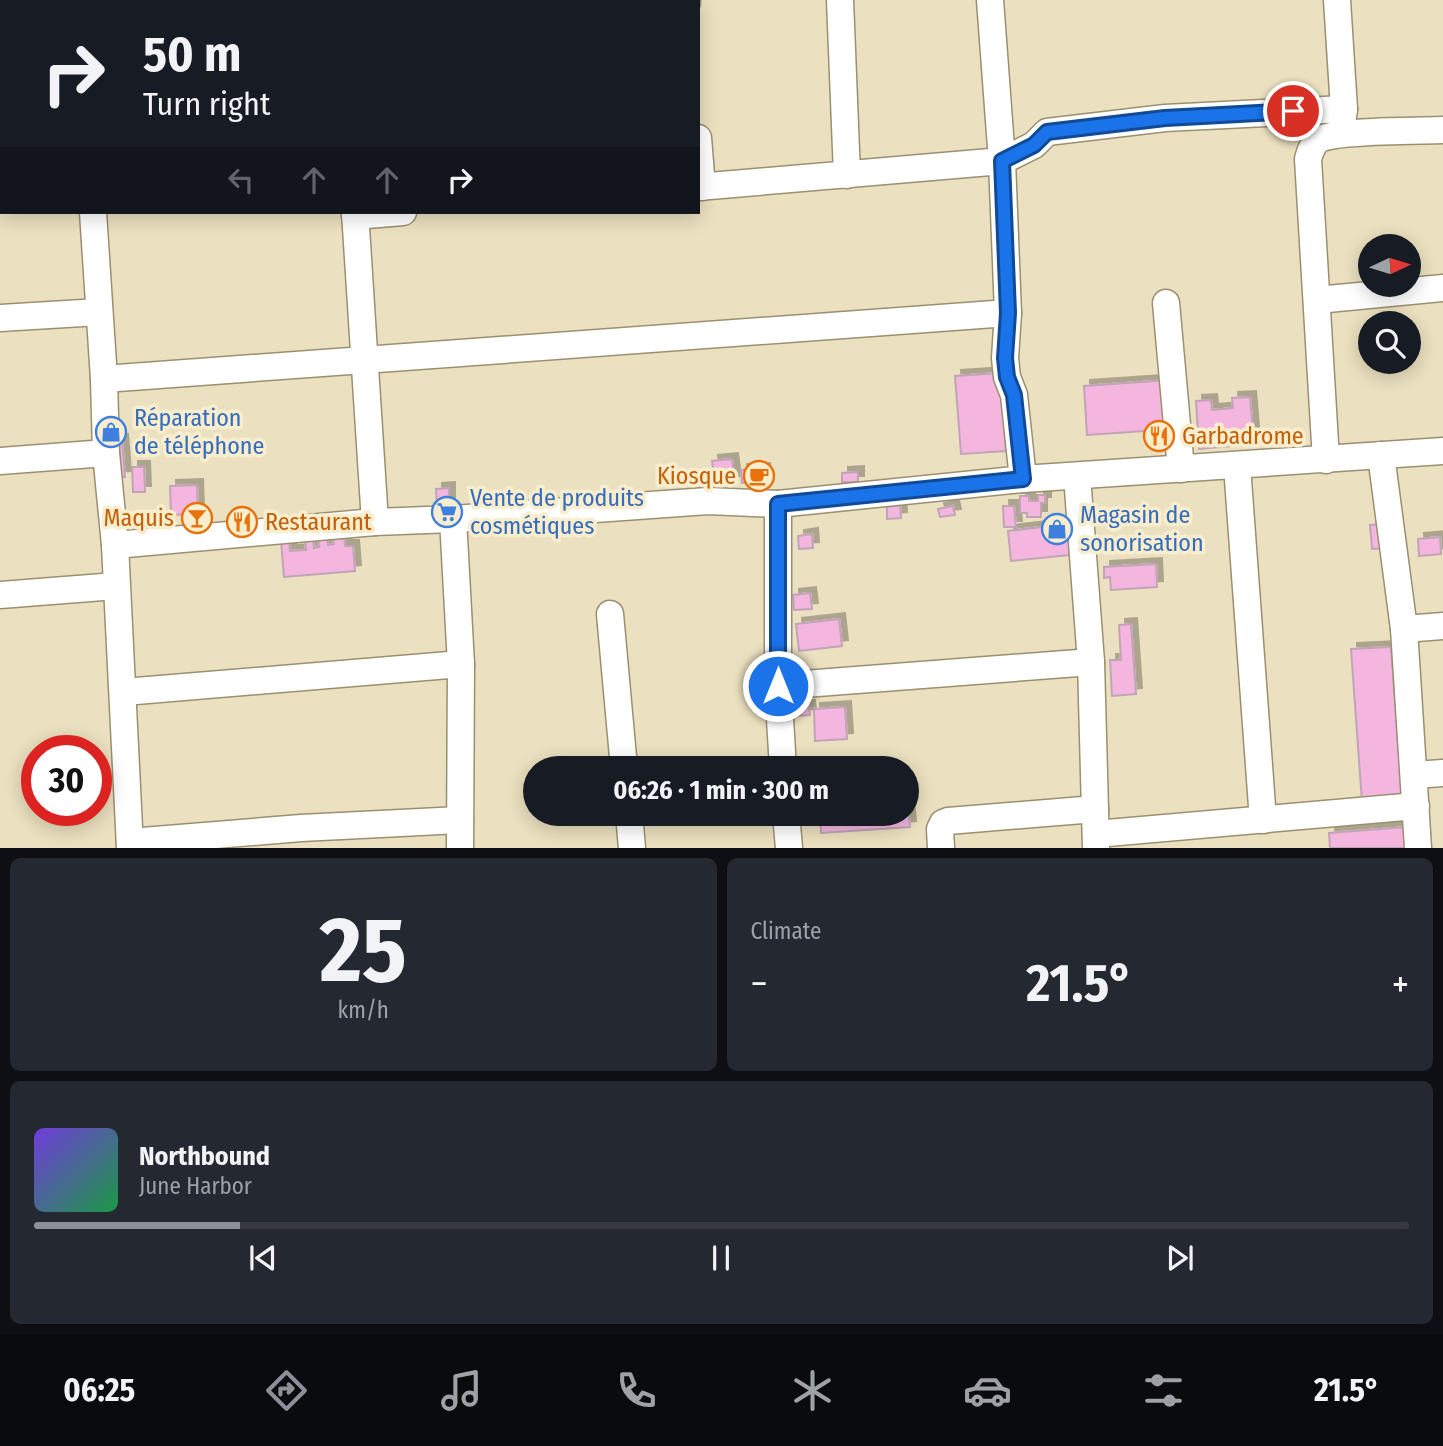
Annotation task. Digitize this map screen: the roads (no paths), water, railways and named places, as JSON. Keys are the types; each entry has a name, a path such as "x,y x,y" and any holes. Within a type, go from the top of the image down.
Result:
{"street":[{"path":"840,0 847,174"},
{"path":"990,0 1002,161 1008,313 1005,358 1007,377 1014,395 1023,479"},
{"path":"1337,0 1344,109 1340,135"},
{"path":"700,187 1002,161 1034,145 1047,132 1165,118 1344,109"},
{"path":"1326,460 1308,159 1311,147 1318,140 1340,135 1443,130"},
{"path":"93,214 106,453 124,692 130,845 302,838 460,820"},
{"path":"355,214 375,522"},
{"path":"1317,300 1443,288"},
{"path":"1166,303 1181,469"},
{"path":"0,318 99,312"},
{"path":"104,379 1008,313"},
{"path":"115,545 375,522 708,501 778,504 1023,479 1443,451"},
{"path":"0,461 106,453"},
{"path":"1381,455 1404,629 1418,848"},
{"path":"1237,466 1263,820"},
{"path":"1077,476 1091,662 1096,830"},
{"path":"778,504 778,686 782,756"},
{"path":"453,519 461,664 460,848"},
{"path":"0,595 116,586"},
{"path":"610,614 623,756"},
{"path":"1404,629 1443,626"},
{"path":"778,686 1091,662"},
{"path":"124,692 461,664"},
{"path":"1415,775 1443,773"},
{"path":"940,848 940,829 943,823 948,821 1096,830 1263,820 1416,806"},
{"path":"630,826 632,848"},
{"path":"787,826 789,848"}],"place":[{"name":"Réparation de téléphone","path":"111,432"},
{"name":"Garbadrome","path":"1159,436"},
{"name":"Kiosque","path":"759,476"},
{"name":"Vente de produits cosmétiques","path":"447,512"},
{"name":"Maquis","path":"197,518"},
{"name":"Restaurant","path":"242,522"},
{"name":"Magasin de sonorisation","path":"1057,529"}]}
